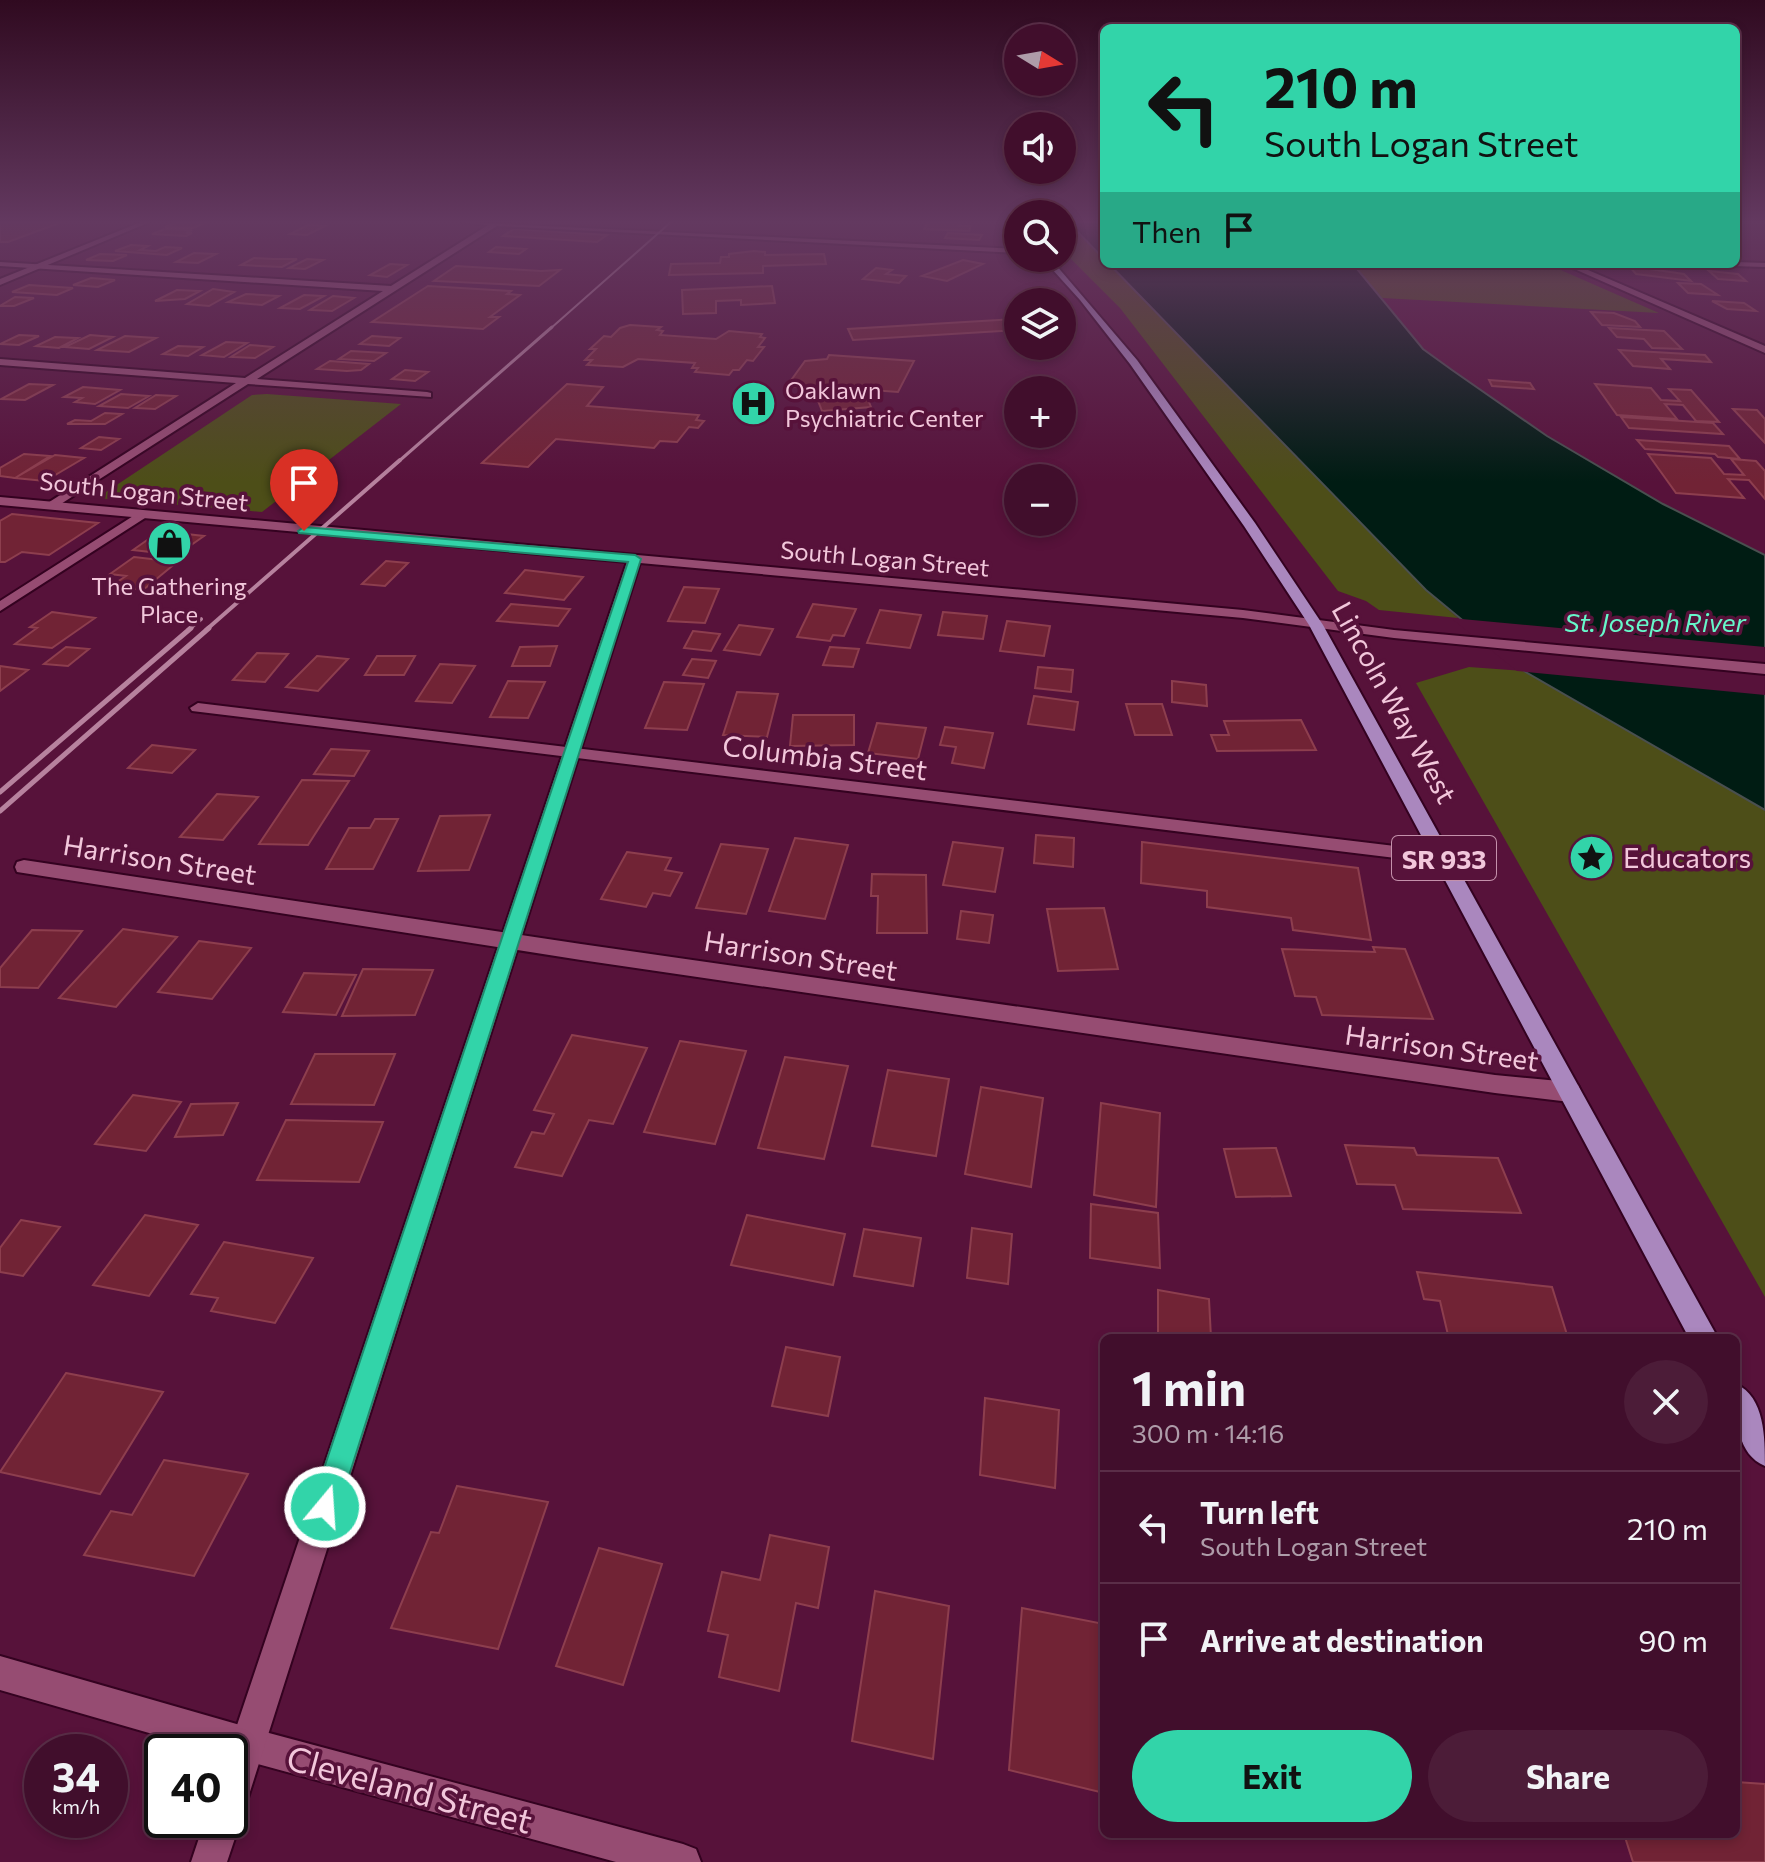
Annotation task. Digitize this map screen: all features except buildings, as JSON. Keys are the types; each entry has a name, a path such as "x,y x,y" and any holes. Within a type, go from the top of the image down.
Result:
{"main road":[{"name":"Lincoln Way West","path":"1093,309 1277,561 1316,625 1702,1334"},
{"path":"1740,1405 1765,1451"}],"street":[{"path":"49,506 362,309"},
{"path":"1670,309 1765,347"},
{"path":"0,362 427,395"},
{"name":"South Logan Street","path":"0,501 1243,614 1394,634 1765,669"},
{"path":"0,607 141,515"},
{"path":"248,1741 635,559"},
{"name":"Columbia Street","path":"198,708 1445,858"},
{"name":"Harrison Street","path":"24,867 512,941 1570,1092"},
{"name":"Cleveland Street","path":"0,1673 212,1734"},
{"name":"Cleveland Street","path":"248,1744 683,1862"},
{"path":"209,1862 217,1838"}],"shaded area":[{"path":"1121,309 1153,309 1426,590 1458,618 1379,610 1366,601 1338,591"},
{"path":"1583,309 1650,309 1659,313"},
{"path":"252,395 401,404 262,512 97,498"},
{"path":"1469,667 1524,671 1765,810 1765,1297 1416,683"}],"water":[{"name":"St. Joseph River","path":"1153,309 1390,309 1423,349 1547,436 1663,504 1765,555 1765,810 1524,671 1426,590"}],"pier":[{"path":"1451,618 1765,647 1765,695 1517,671"}],"railway":[{"path":"550,329 573,309"},
{"path":"398,462 552,327"},
{"path":"206,630 400,460"},
{"path":"188,630 201,619"},
{"path":"0,792 191,628"},
{"path":"0,811 209,628"}],"place":[{"name":"Oaklawn Psychiatric Center","path":"754,403"},
{"name":"The Gathering Place","path":"169,543"},
{"name":"Educators","path":"1592,857"}],"route":[{"path":"304,531 635,559 325,1507"}]}
